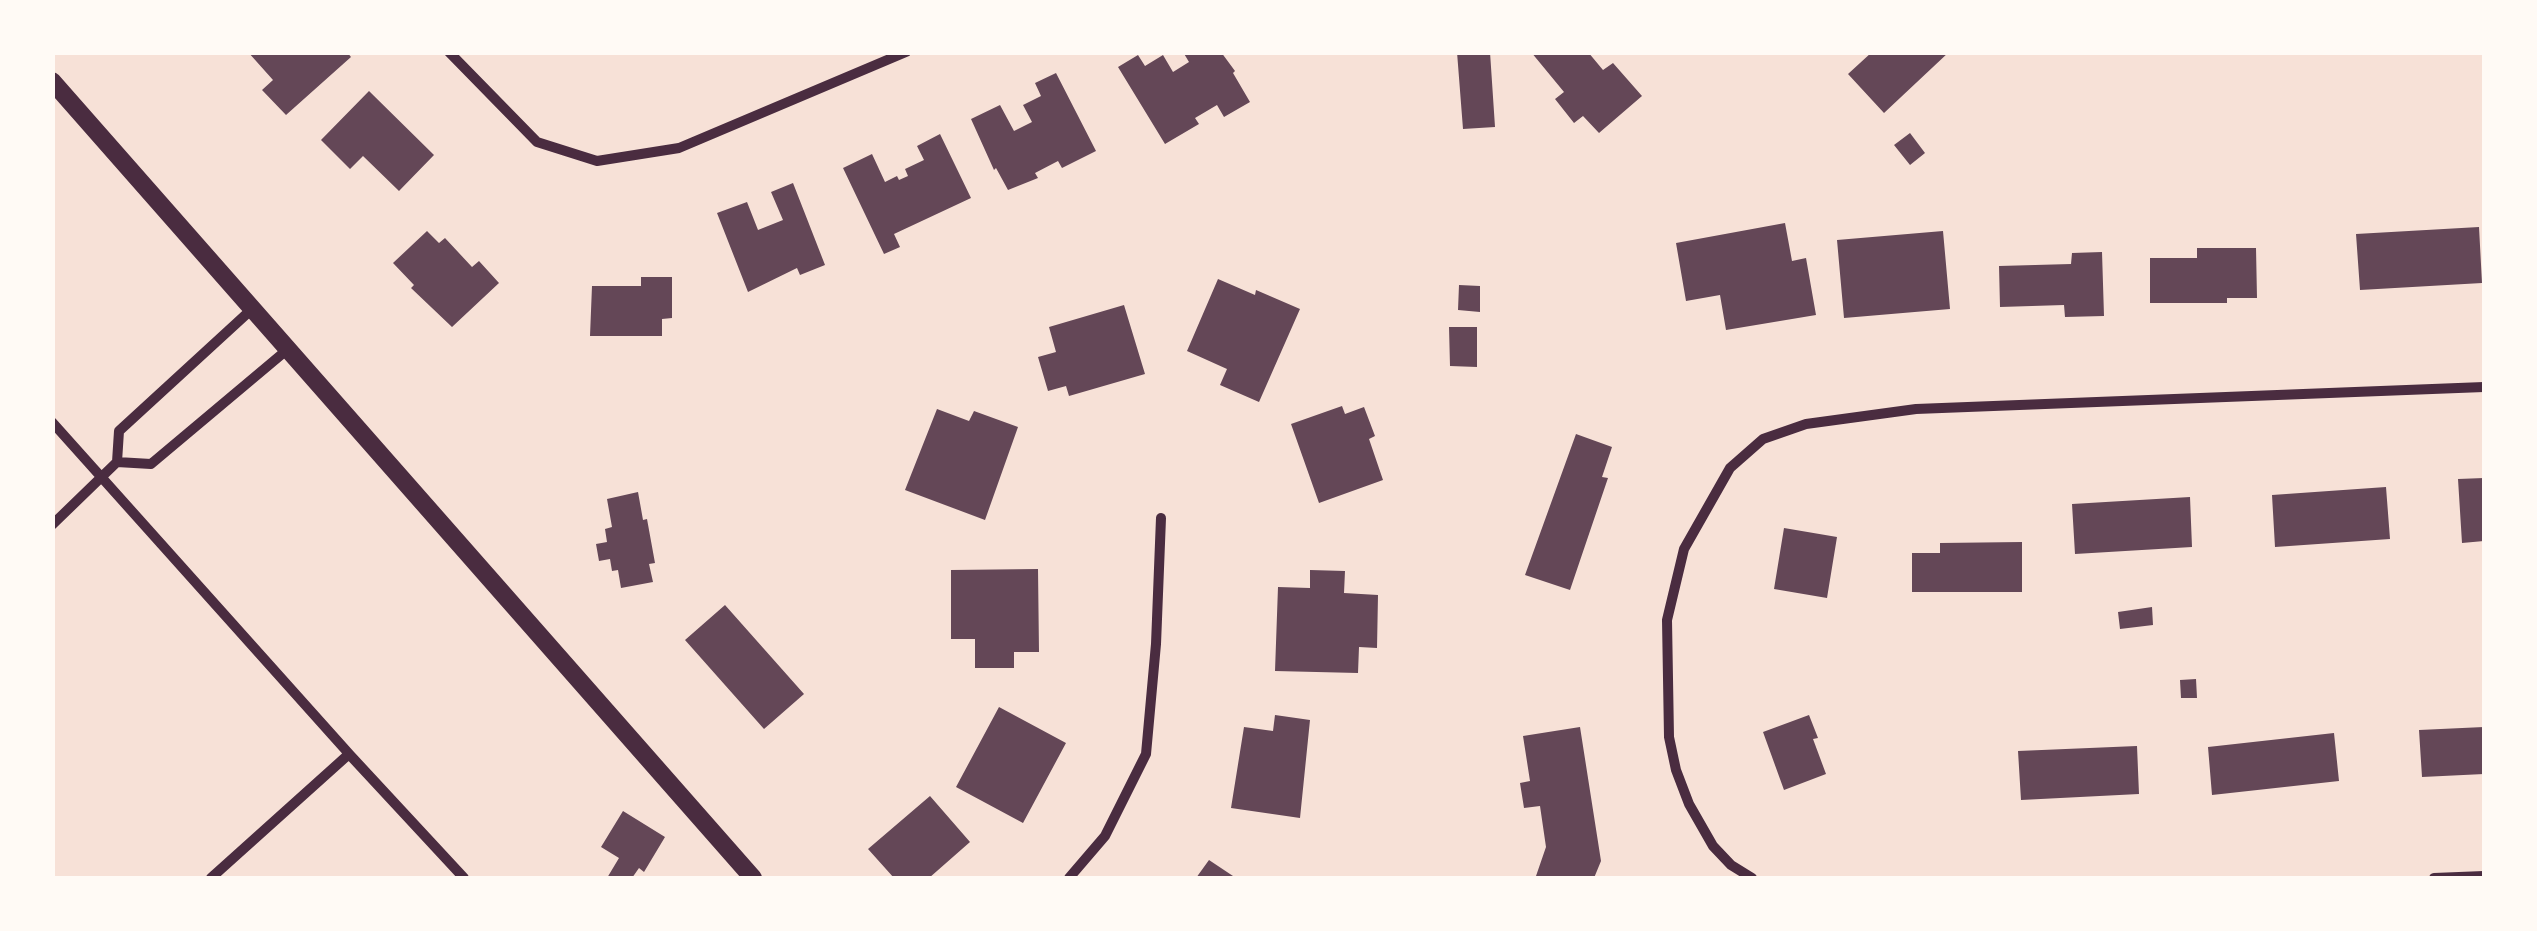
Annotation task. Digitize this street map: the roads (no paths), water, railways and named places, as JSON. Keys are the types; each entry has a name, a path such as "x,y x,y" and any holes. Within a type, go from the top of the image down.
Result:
{"street":[{"path":"448,52 537,142 597,161 680,148 906,52"},
{"path":"52,81 752,878"},
{"path":"52,525 116,462 119,431 252,309"},
{"path":"116,462 151,464 288,349"},
{"path":"1752,878 1731,865 1714,846 1689,804 1676,770 1669,736 1667,620 1684,549 1730,468 1762,439 1806,424 1916,409 2484,387"},
{"path":"52,422 464,878"},
{"path":"1069,878 1106,836 1146,754 1156,644 1161,518"},
{"path":"211,878 350,756"},
{"path":"2434,878 2484,876"}]}
